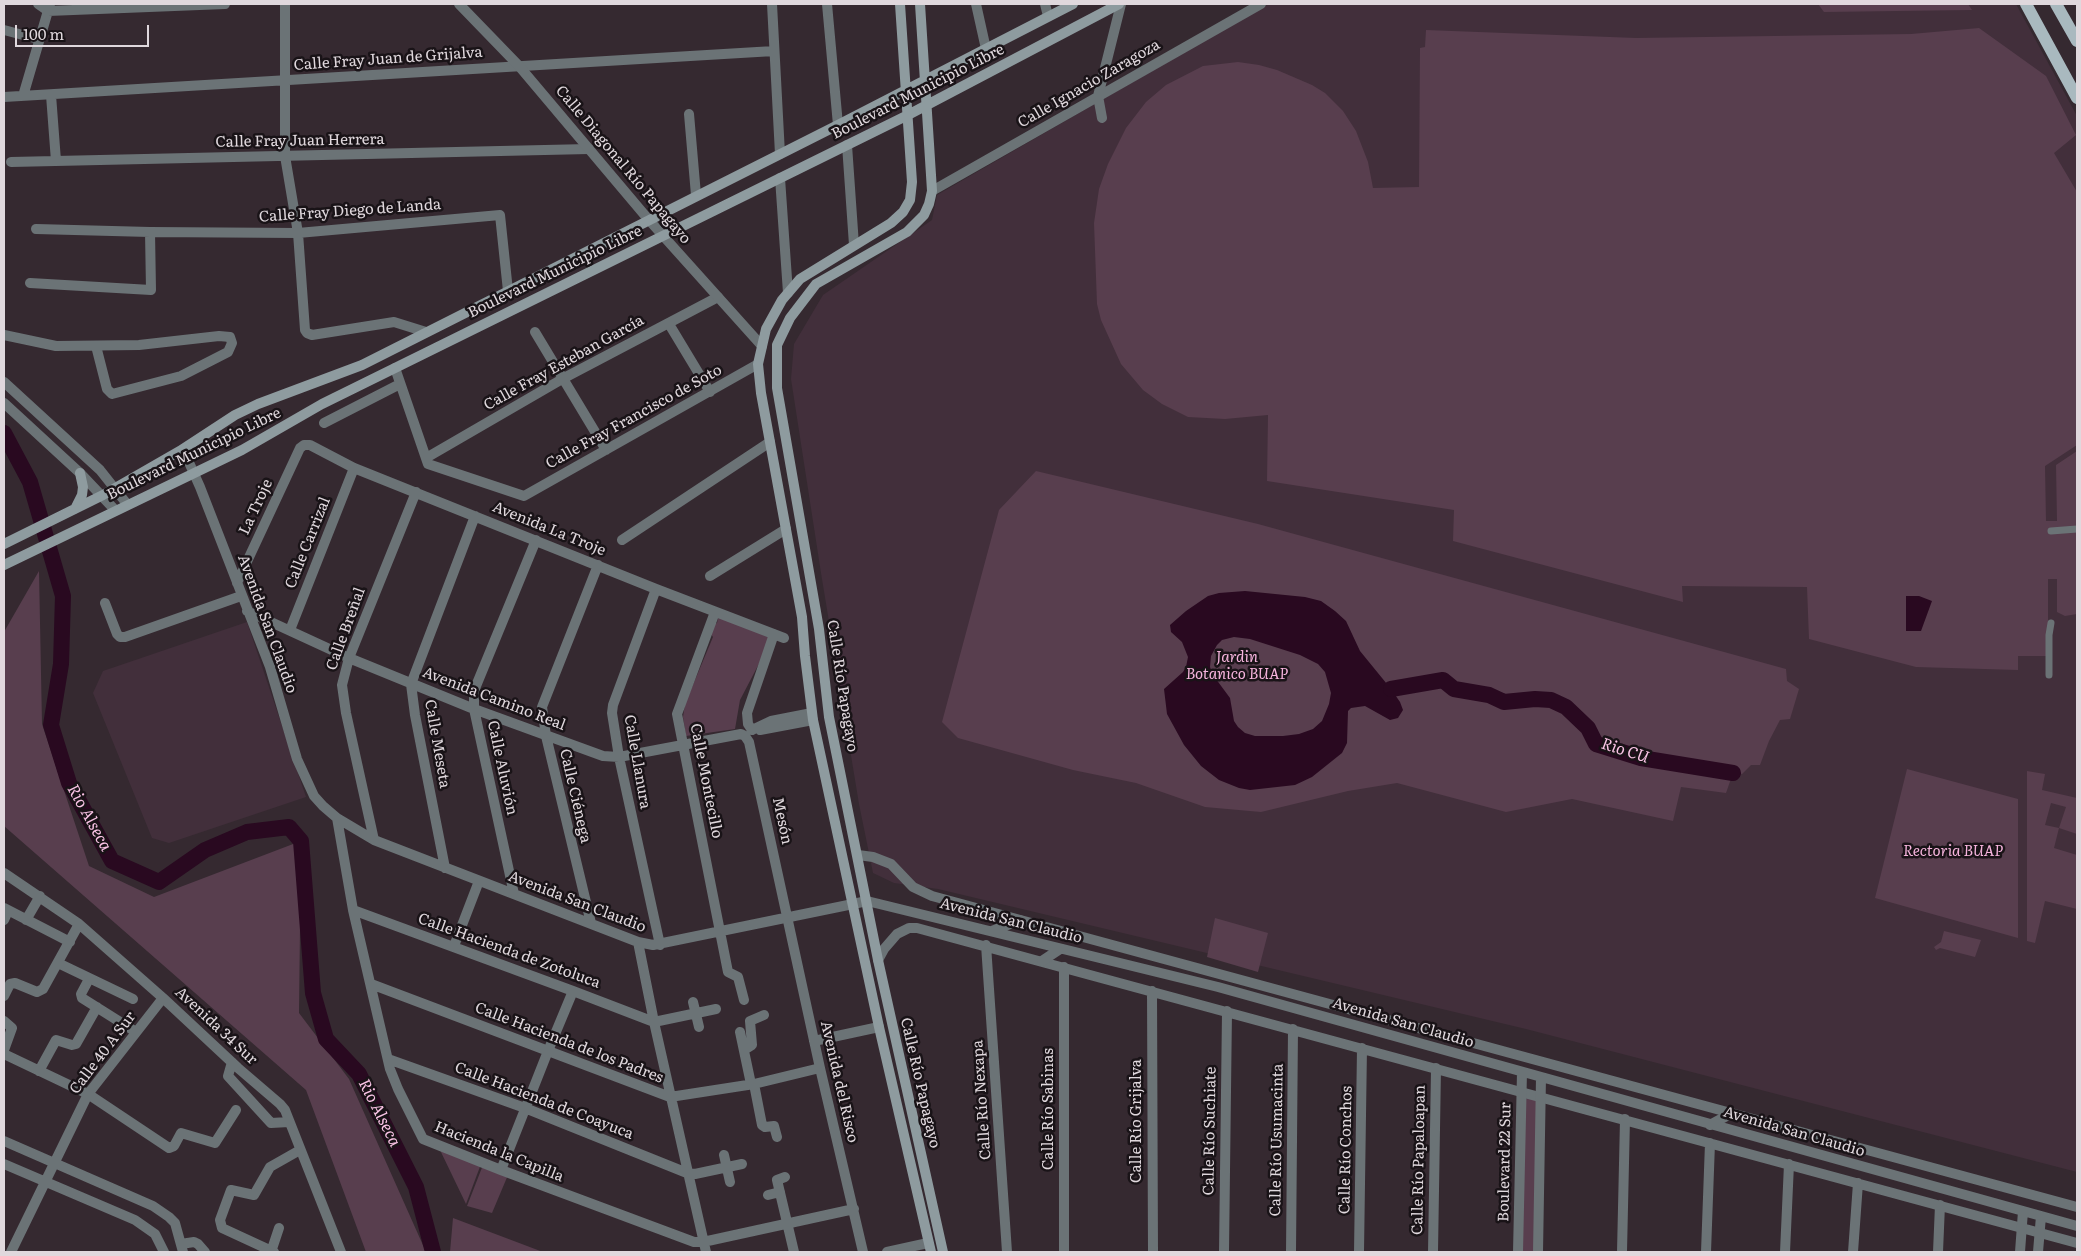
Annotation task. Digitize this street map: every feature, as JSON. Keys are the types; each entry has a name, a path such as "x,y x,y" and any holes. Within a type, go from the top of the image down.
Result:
{"main road":[{"path":"900,4 906,116"},
{"path":"920,4 932,191"},
{"name":"Boulevard Municipio Libre","path":"4,544 116,488 243,412 362,365 925,81 1073,4"},
{"name":"Boulevard Municipio Libre","path":"4,565 270,436 322,404 906,116 1120,4"},
{"path":"2026,4 2077,98"},
{"path":"2056,4 2076,34"},
{"name":"Calle Río Papagayo","path":"906,116 912,182 910,200 903,212 891,223 800,279 782,300 766,329 758,364 761,393 802,618 813,716 879,1028 930,1248"},
{"name":"Calle Río Papagayo","path":"932,191 924,215 907,232 816,284 790,318 776,345 777,388 819,629 829,717 878,960 943,1252"},
{"path":"75,508 82,495 83,486 80,474"}],"street":[{"path":"38,4 49,7 225,4"},
{"path":"284,4 285,156 298,232 307,333 312,335 394,322 426,332"},
{"name":"Calle Diagonal Río Papagayo","path":"460,4 520,66 648,220 762,346"},
{"path":"772,4 780,154"},
{"path":"827,4 838,125"},
{"path":"976,4 986,49"},
{"path":"1045,4 1048,16"},
{"path":"1102,118 1098,96 1120,4"},
{"name":"Calle Ignacio Zaragoza","path":"932,191 1261,4"},
{"path":"23,96 38,39 49,7"},
{"path":"4,30 38,39"},
{"name":"Calle Fray Juan de Grijalva","path":"4,97 774,51"},
{"path":"51,95 56,161"},
{"path":"689,114 696,195"},
{"path":"846,145 854,245"},
{"name":"Calle Fray Juan Herrera","path":"11,162 589,150"},
{"path":"780,178 788,293"},
{"name":"Calle Fray Diego de Landa","path":"36,229 150,232 298,232 500,215 508,291"},
{"path":"30,283 151,290 150,232"},
{"name":"Calle Fray Esteban García","path":"426,458 564,378 718,297"},
{"path":"669,324 710,392"},
{"path":"535,332 606,450"},
{"path":"4,335 56,346 138,345 219,336 230,337 232,344 228,352 181,376 112,394 107,389 96,346"},
{"name":"Calle Fray Francisco de Soto","path":"426,458 428,464 524,496 758,364"},
{"path":"395,368 426,458"},
{"path":"4,382 100,470 127,504"},
{"path":"324,422 400,384"},
{"path":"4,403 102,495 115,510"},
{"path":"622,540 770,442"},
{"name":"Avenida La Troje","path":"304,445 310,445 354,468 598,564 656,589 779,636 747,713 748,724 752,730 772,722 813,716"},
{"name":"La Troje","path":"237,583 300,448 304,445"},
{"name":"Avenida San Claudio","path":"183,449 270,667 288,732 307,782 323,806 338,818 374,840 638,942 660,945 867,901 1218,987 2077,1226"},
{"name":"Calle Carrizal","path":"290,630 354,468"},
{"name":"Calle Breñal","path":"374,840 342,692 343,678 349,658 416,492"},
{"name":"Calle Meseta","path":"445,868 415,715 411,684 475,516"},
{"path":"710,576 786,529"},
{"path":"2051,531 2077,529"},
{"name":"Calle Aluvión","path":"514,894 474,710 476,686 536,540"},
{"name":"Calle Ciénega","path":"591,923 546,736 542,711 543,703 598,564"},
{"name":"Calle Llanura","path":"656,589 613,705 612,713 619,757 660,945"},
{"path":"105,603 117,634 120,637 125,637 241,596"},
{"name":"Avenida Camino Real","path":"248,611 349,658 474,710 603,756 619,757 741,734"},
{"name":"Calle Montecillo","path":"715,612 677,712 728,972 738,977 744,1000"},
{"path":"2049,675 2050,623"},
{"name":"Mesón","path":"741,734 749,742 788,918"},
{"name":"Hacienda la Capilla","path":"338,818 353,910 388,1059 394,1080 423,1139 705,1247 787,1223 854,1209"},
{"name":"Avenida San Claudio","path":"858,855 873,857 892,864 913,887 924,893 2077,1208"},
{"name":"Avenida 34 Sur","path":"4,873 79,924 280,1104 341,1252"},
{"path":"454,946 479,881"},
{"path":"26,920 40,896"},
{"name":"Calle Hacienda de Zotoluca","path":"353,910 573,990 654,1022"},
{"path":"5,913 26,920 70,942"},
{"name":"Avenida del Risco","path":"788,918 820,1068 863,1252"},
{"path":"992,931 1020,920"},
{"path":"4,996 10,984 15,983 40,992 79,924"},
{"name":"Avenida San Claudio","path":"878,960 892,938 909,928 917,928 986,945 2077,1243"},
{"path":"638,942 670,1097 705,1247"},
{"name":"Calle Río Nexapa","path":"986,945 1007,1252"},
{"path":"1042,961 1060,949"},
{"path":"58,963 133,999"},
{"name":"Calle Río Sabinas","path":"1064,967 1064,1252"},
{"path":"89,979 81,996 136,1032"},
{"name":"Calle Hacienda de los Padres","path":"371,984 670,1097 753,1084 820,1068"},
{"path":"501,1170 573,990"},
{"name":"Calle Río Grijalva","path":"1152,991 1152,1252"},
{"name":"Calle 40 A Sur","path":"11,1252 88,1094 163,998"},
{"path":"39,1071 56,1040 72,1045 76,1044 97,1007"},
{"path":"654,1022 694,1008 716,1009"},
{"path":"694,1008 699,1027"},
{"name":"Calle Río Suchiate","path":"1224,1252 1227,1011"},
{"path":"744,1050 752,1045 750,1022 764,1015"},
{"path":"4,1050 8,1024"},
{"path":"814,1041 879,1028"},
{"name":"Calle Río Usumacinta","path":"1291,1252 1293,1029"},
{"path":"740,1032 763,1127 774,1126 777,1136"},
{"name":"Calle Río Conchos","path":"1359,1252 1362,1048"},
{"path":"4,1054 88,1094 172,1148 181,1132 215,1143 236,1110"},
{"name":"Calle Hacienda de Coayuca","path":"388,1059 525,1108 687,1173"},
{"path":"232,1062 228,1076 271,1124 289,1122"},
{"name":"Calle Río Papaloapan","path":"1433,1252 1436,1068"},
{"name":"Boulevard 22 Sur","path":"1518,1252 1522,1072"},
{"path":"1538,1252 1541,1078"},
{"path":"1710,1125 1732,1114"},
{"path":"1622,1252 1625,1120"},
{"path":"4,1142 153,1206 169,1216 174,1224 182,1248 194,1242 205,1252"},
{"path":"1706,1252 1710,1143"},
{"path":"279,1228 272,1252 222,1228 220,1224 231,1190 254,1195 270,1166 300,1150"},
{"path":"724,1155 730,1182"},
{"path":"4,1164 135,1220 155,1234 164,1252"},
{"path":"687,1173 695,1174 742,1164"},
{"path":"1785,1252 1789,1164"},
{"path":"785,1177 777,1179 794,1252"},
{"path":"1520,1183 1539,1184"},
{"path":"1853,1252 1858,1183"},
{"path":"768,1195 780,1192"},
{"path":"1938,1252 1940,1205"},
{"path":"2020,1252 2023,1211"},
{"path":"2038,1252 2041,1216"},
{"path":"887,1252 930,1248"}],"shaded area":[{"path":"1268,4 2016,4 2077,116 2077,1172 1526,1029 938,889 894,883 873,873 859,804 791,379 794,344 823,295 932,220 937,195"},
{"path":"1245,591 1305,597 1321,601 1346,621 1360,651 1400,702 1403,710 1398,718 1390,720 1365,706 1351,708 1348,711 1347,743 1342,753 1312,777 1295,785 1250,790 1219,780 1201,766 1184,745 1167,714 1164,689 1183,672 1188,657 1182,642 1171,632 1170,625 1208,596","holes":["1234,637 1250,639 1300,655 1318,664 1325,672 1331,693 1329,704 1322,721 1313,729 1299,734 1283,736 1255,736 1245,733 1238,727 1234,721 1230,698 1213,675 1210,667 1211,656 1222,640"]},
{"path":"1906,596 1919,596 1932,601 1921,631 1906,631"},
{"path":"247,622 306,797 169,843 152,838 93,693 103,671"}],"green space":[{"path":"1818,4 1968,4 1972,10 1824,12"},
{"path":"1979,28 2046,76 2076,135 2054,153 2077,192 2077,445 2045,466 2046,521 2057,521 2056,465 2077,451 2077,614 2065,616 2057,612 2057,579 2048,579 2048,656 2018,656 2018,670 1916,667 1809,639 1807,587 1682,586 1683,602 1453,541 1454,510 1267,481 1268,415 1225,419 1188,417 1162,404 1143,390 1121,364 1101,320 1097,304 1094,223 1099,189 1108,164 1126,128 1146,102 1166,85 1203,66 1238,62 1259,65 1277,70 1312,85 1325,93 1343,111 1356,131 1368,162 1373,188 1419,187 1420,48 1425,47 1426,30 1636,38 1911,34"},
{"name":"Jardin Botanico BUAP","path":"1036,471 1258,524 1786,669 1787,681 1799,689 1790,719 1780,720 1769,741 1760,765 1751,765 1742,774 1733,773 1726,793 1681,787 1673,821 1572,799 1506,812 1397,783 1348,791 1261,812 1205,807 1136,783 1073,770 958,738 942,722 999,510"},
{"path":"39,571 42,724 89,866 154,897 301,841 299,1013 349,1079 426,1252 366,1252 306,1090 4,826 4,632"},
{"path":"719,614 771,634 763,656 740,700 735,729 686,736 683,717 685,704 713,637 711,634"},
{"name":"Rectoria BUAP","path":"1907,769 2018,799 2018,938 1875,898"},
{"path":"2027,771 2045,774 2042,790 2077,798 2077,834 2059,828 2054,848 2077,855 2077,909 2045,901 2035,943 2027,941","holes":["2051,803 2066,807 2059,828 2045,825"]},
{"path":"1215,918 1268,933 1258,972 1207,957"},
{"path":"1944,931 1981,940 1975,957 1940,948 1936,950 1934,947 1941,942"},
{"path":"1522,1091 1540,1096 1537,1252 1518,1252"},
{"path":"440,1150 481,1164 466,1204"},
{"path":"483,1165 508,1175 492,1213 467,1206"},
{"path":"453,1218 543,1252 450,1252"}],"waterway":[{"name":"Rio Alseca","path":"4,433 30,482 63,596 61,664 51,725 69,783 112,861 159,882 205,850 247,832 289,827 301,841 313,993 326,1039 359,1074 416,1187 433,1252"},
{"name":"Rio CU","path":"1391,689 1443,680 1454,689 1489,695 1504,702 1535,699 1551,700 1566,707 1588,728 1596,744 1641,758 1733,773"}]}
